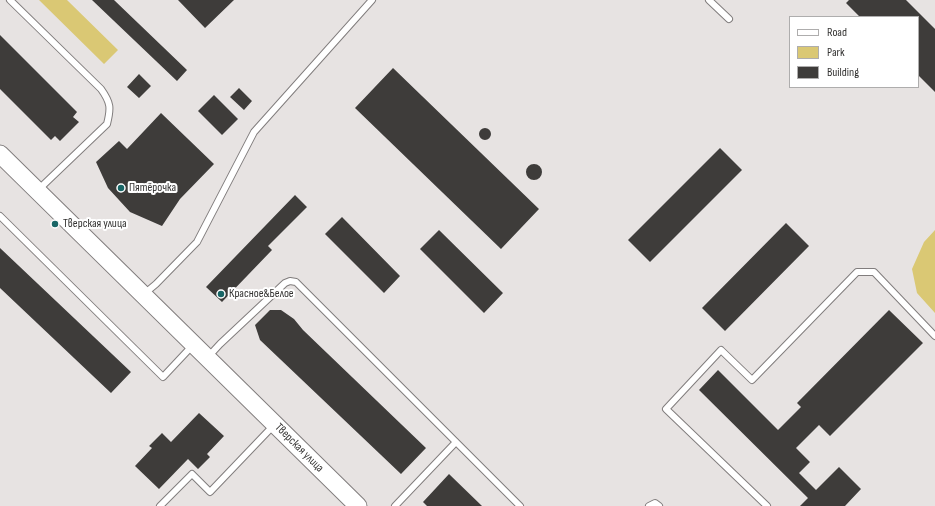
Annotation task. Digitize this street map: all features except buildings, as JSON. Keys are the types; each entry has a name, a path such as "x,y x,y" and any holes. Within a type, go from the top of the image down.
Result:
{"main road":[{"name":"Тверская улица","path":"0,154 358,506"}],"lane":[{"path":"10,0 101,89 107,97 110,109 107,124 37,191"},
{"path":"143,295 156,284 197,242 254,132 372,0"},
{"path":"709,0 729,19"},
{"path":"0,216 163,377 193,344"},
{"path":"767,506 666,409 721,350 752,380 857,272 874,272 935,336"},
{"path":"207,358 285,283 290,281 296,282 520,506"},
{"path":"160,506 192,474 210,492 275,424"},
{"path":"395,506 456,442"},
{"path":"649,506 654,503 660,506"}],"green space":[{"path":"39,0 67,0 118,50 104,64"},
{"path":"935,230 935,313 917,293 912,269 924,242"}],"place":[{"name":"Пятёрочка","path":"121,188"},
{"name":"Тверская улица","path":"55,224"},
{"name":"Красное&Белое","path":"221,294"}]}
